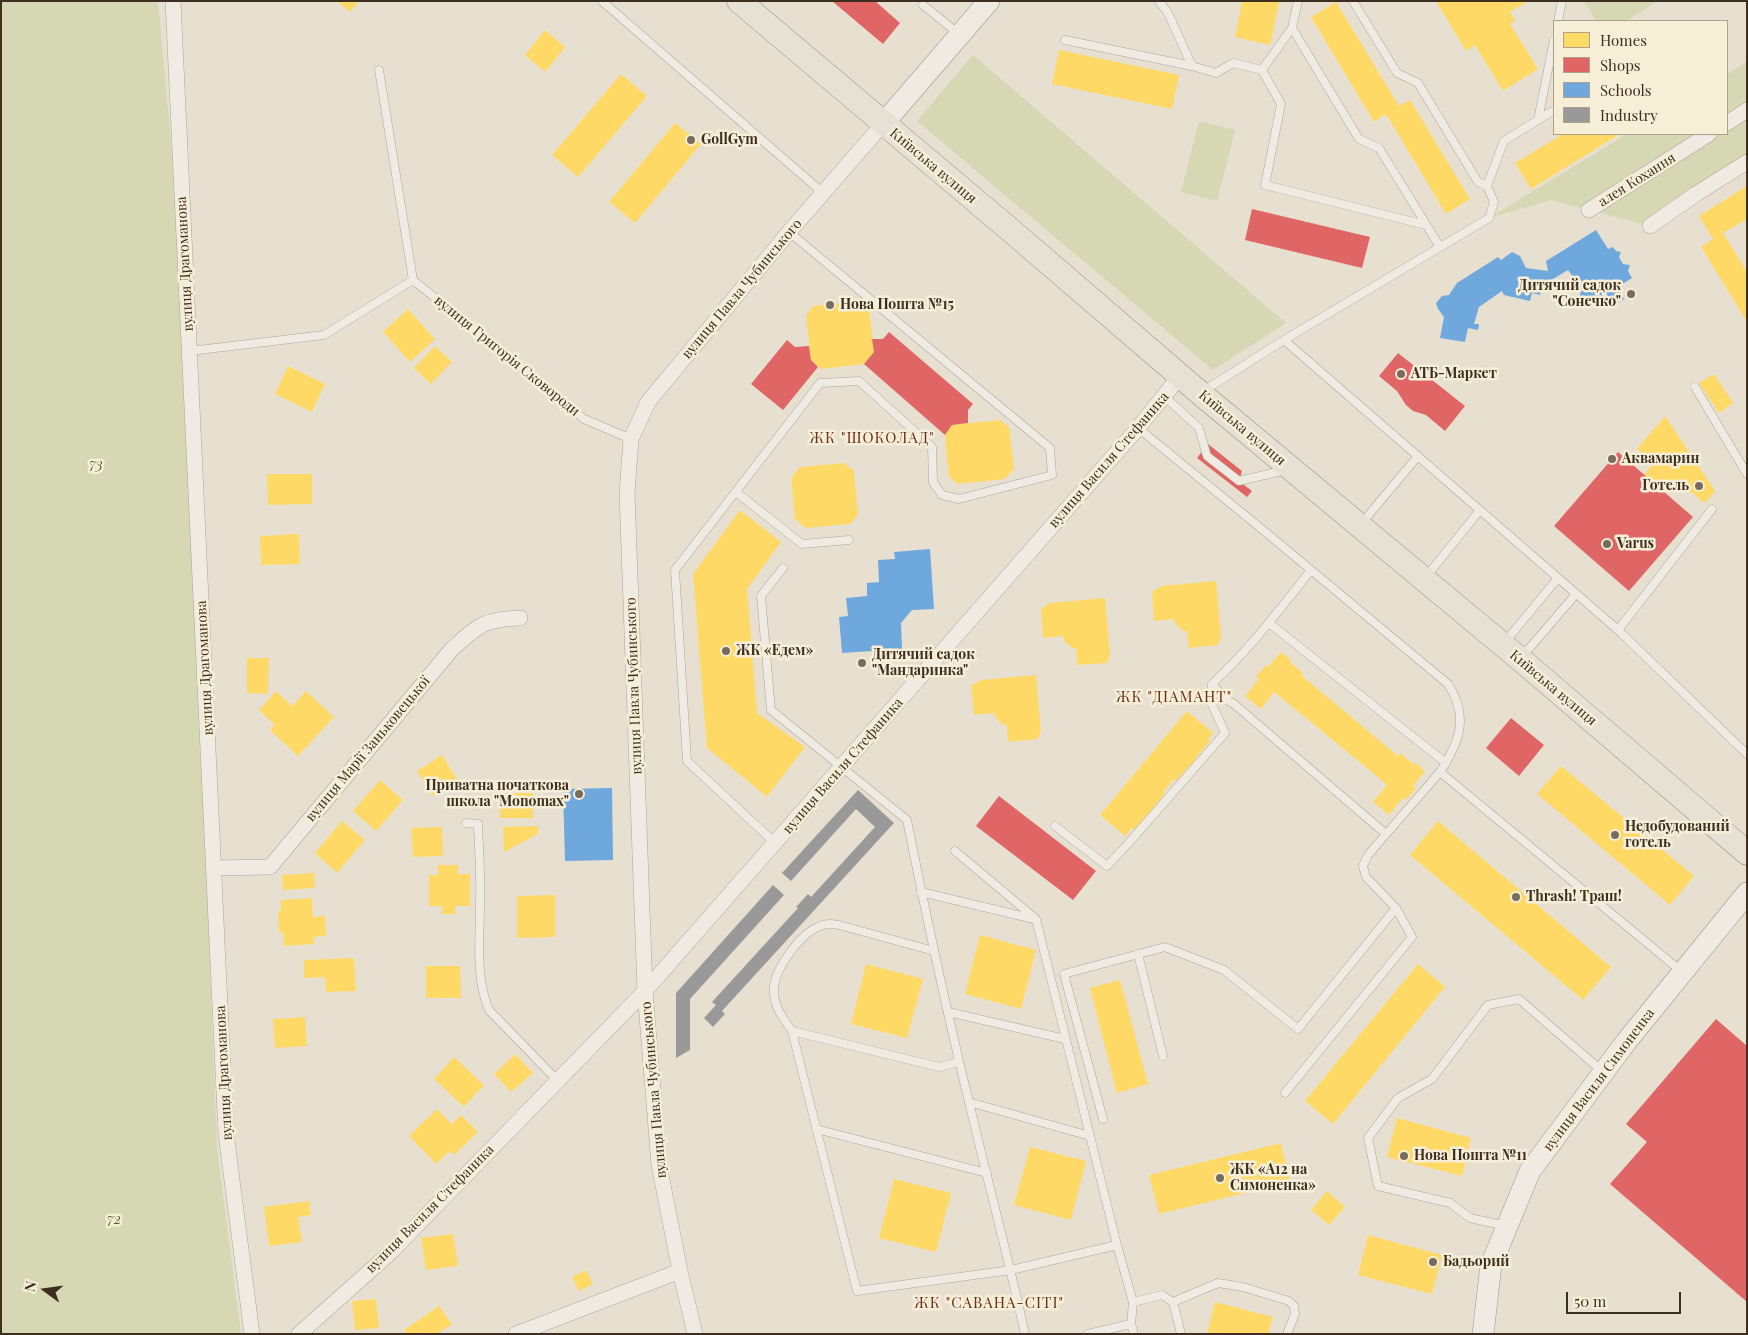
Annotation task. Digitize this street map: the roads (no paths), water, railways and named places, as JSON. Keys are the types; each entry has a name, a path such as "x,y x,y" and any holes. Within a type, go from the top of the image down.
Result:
{"main road":[{"name":"Київська вулиця","path":"739,1 1200,393 1511,652 1747,853"}],"street":[{"name":"вулиця Драгоманова","path":"173,1 226,1134 252,1334"},
{"path":"884,124 989,1"},
{"path":"1728,122 1747,110"},
{"name":"вулиця Павла Чубинського","path":"695,1334 680,1271 659,1165 645,991 627,493 631,439 648,402 789,232 884,124"},
{"name":"алея Кохання","path":"1589,210 1707,135"},
{"path":"1650,226 1747,162"},
{"name":"вулиця Василя Стефаника","path":"299,1334 390,1252 645,991 1138,428 1180,376"},
{"name":"вулиця Марії Заньковецької","path":"214,868 270,867 452,649 478,626 498,619 520,618"},
{"name":"вулиця Василя Симоненка","path":"1483,1334 1491,1265 1530,1171 1603,1073 1747,893"},
{"path":"516,1334 552,1327 680,1271"}],"lane":[{"path":"602,1 823,194"},
{"path":"1159,1 1168,13 1192,66"},
{"path":"1262,70 1292,28 1298,1"},
{"path":"1200,393 1284,340 1488,218 1494,202 1487,186 1478,182 1418,83 1397,73 1353,1"},
{"path":"1558,20 1562,1"},
{"path":"923,5 961,35"},
{"path":"1292,28 1359,139 1379,148 1440,247"},
{"path":"1065,40 1192,66 1216,73 1233,62 1262,70 1281,104 1265,185 1426,225"},
{"path":"1538,120 1553,45"},
{"path":"190,351 324,335 413,280 379,70"},
{"path":"1487,186 1504,141 1553,111"},
{"path":"775,843 687,761 675,570 820,383 859,381 932,447 933,482 942,495 958,499 1052,476 1050,448 789,232"},
{"name":"вулиця Григорія Сковороди","path":"413,280 584,419 631,439"},
{"path":"1284,340 1618,630 1747,754"},
{"path":"1695,388 1747,474"},
{"path":"1164,396 1199,428 1207,456 1239,481 1291,469"},
{"path":"1138,428 1448,684 1456,696 1460,712 1460,730 1446,763 1368,855 1363,866 1366,877 1396,908 1412,937 1285,1093"},
{"path":"1359,526 1418,456"},
{"path":"736,492 802,544 849,540"},
{"path":"1618,630 1712,509"},
{"path":"1424,579 1480,510"},
{"path":"783,568 761,596 771,710 908,820 921,892 959,1062 1026,1334"},
{"path":"1055,826 1107,866 1225,733 1210,700 1212,684 1269,623 1312,570"},
{"path":"1511,652 1558,578"},
{"path":"1511,652 1576,594"},
{"path":"1269,623 1446,763"},
{"path":"1212,684 1225,698 1386,834"},
{"path":"1440,772 1683,973"},
{"path":"466,822 478,824 481,869 480,974 482,995 489,1010 557,1080"},
{"path":"955,851 1036,920 1133,1302 1131,1324 1134,1334"},
{"path":"921,892 1036,920"},
{"path":"1103,1120 1064,974 1165,947 1224,970 1298,1029 1396,908"},
{"path":"934,952 839,925 827,924 816,928 804,937 787,958 775,979 775,1003 782,1018 792,1031 857,1291 1011,1270 1117,1245"},
{"path":"1138,954 1163,1056"},
{"path":"1507,1226 1470,1218 1450,1203 1378,1186 1368,1138 1398,1098 1432,1079 1488,1004 1519,1000 1603,1073"},
{"path":"948,1012 1065,1039"},
{"path":"792,1031 939,1067 959,1062"},
{"path":"969,1102 1090,1136"},
{"path":"816,1130 987,1173"},
{"path":"1173,1302 1218,1283 1243,1287 1289,1301 1294,1306 1295,1314 1286,1334"},
{"path":"1133,1302 1162,1295 1173,1302 1181,1334"},
{"path":"1088,1334 1131,1324"}],"place":[{"name":"GollGym","path":"691,140"},
{"name":"Дитячий садок \"Сонечко\"","path":"1631,294"},
{"name":"Нова Пошта №15","path":"830,305"},
{"name":"АТБ-Маркет","path":"1401,374"},
{"name":"Аквамарин","path":"1612,459"},
{"name":"Готель","path":"1699,486"},
{"name":"Varus","path":"1607,544"},
{"name":"ЖК «Едем»","path":"726,651"},
{"name":"Дитячий садок \"Мандаринка\"","path":"862,663"},
{"name":"Приватна початкова школа \"Monomax\"","path":"579,794"},
{"name":"Недобудований готель","path":"1615,835"},
{"name":"Thrash! Траш!","path":"1516,897"},
{"name":"Нова Пошта №11","path":"1404,1156"},
{"name":"ЖК «А12 на Симоненка»","path":"1220,1178"},
{"name":"Бадьорий","path":"1433,1262"}],"district":[{"name":"ЖК \"ШОКОЛАД\"","path":"872,438"},
{"name":"ЖК \"ДІАМАНТ\"","path":"1174,697"},
{"name":"ЖК \"САВАНА-СІТІ\"","path":"989,1303"}],"park label":[{"name":"73","path":"96,465"},
{"name":"72","path":"114,1220"}]}
